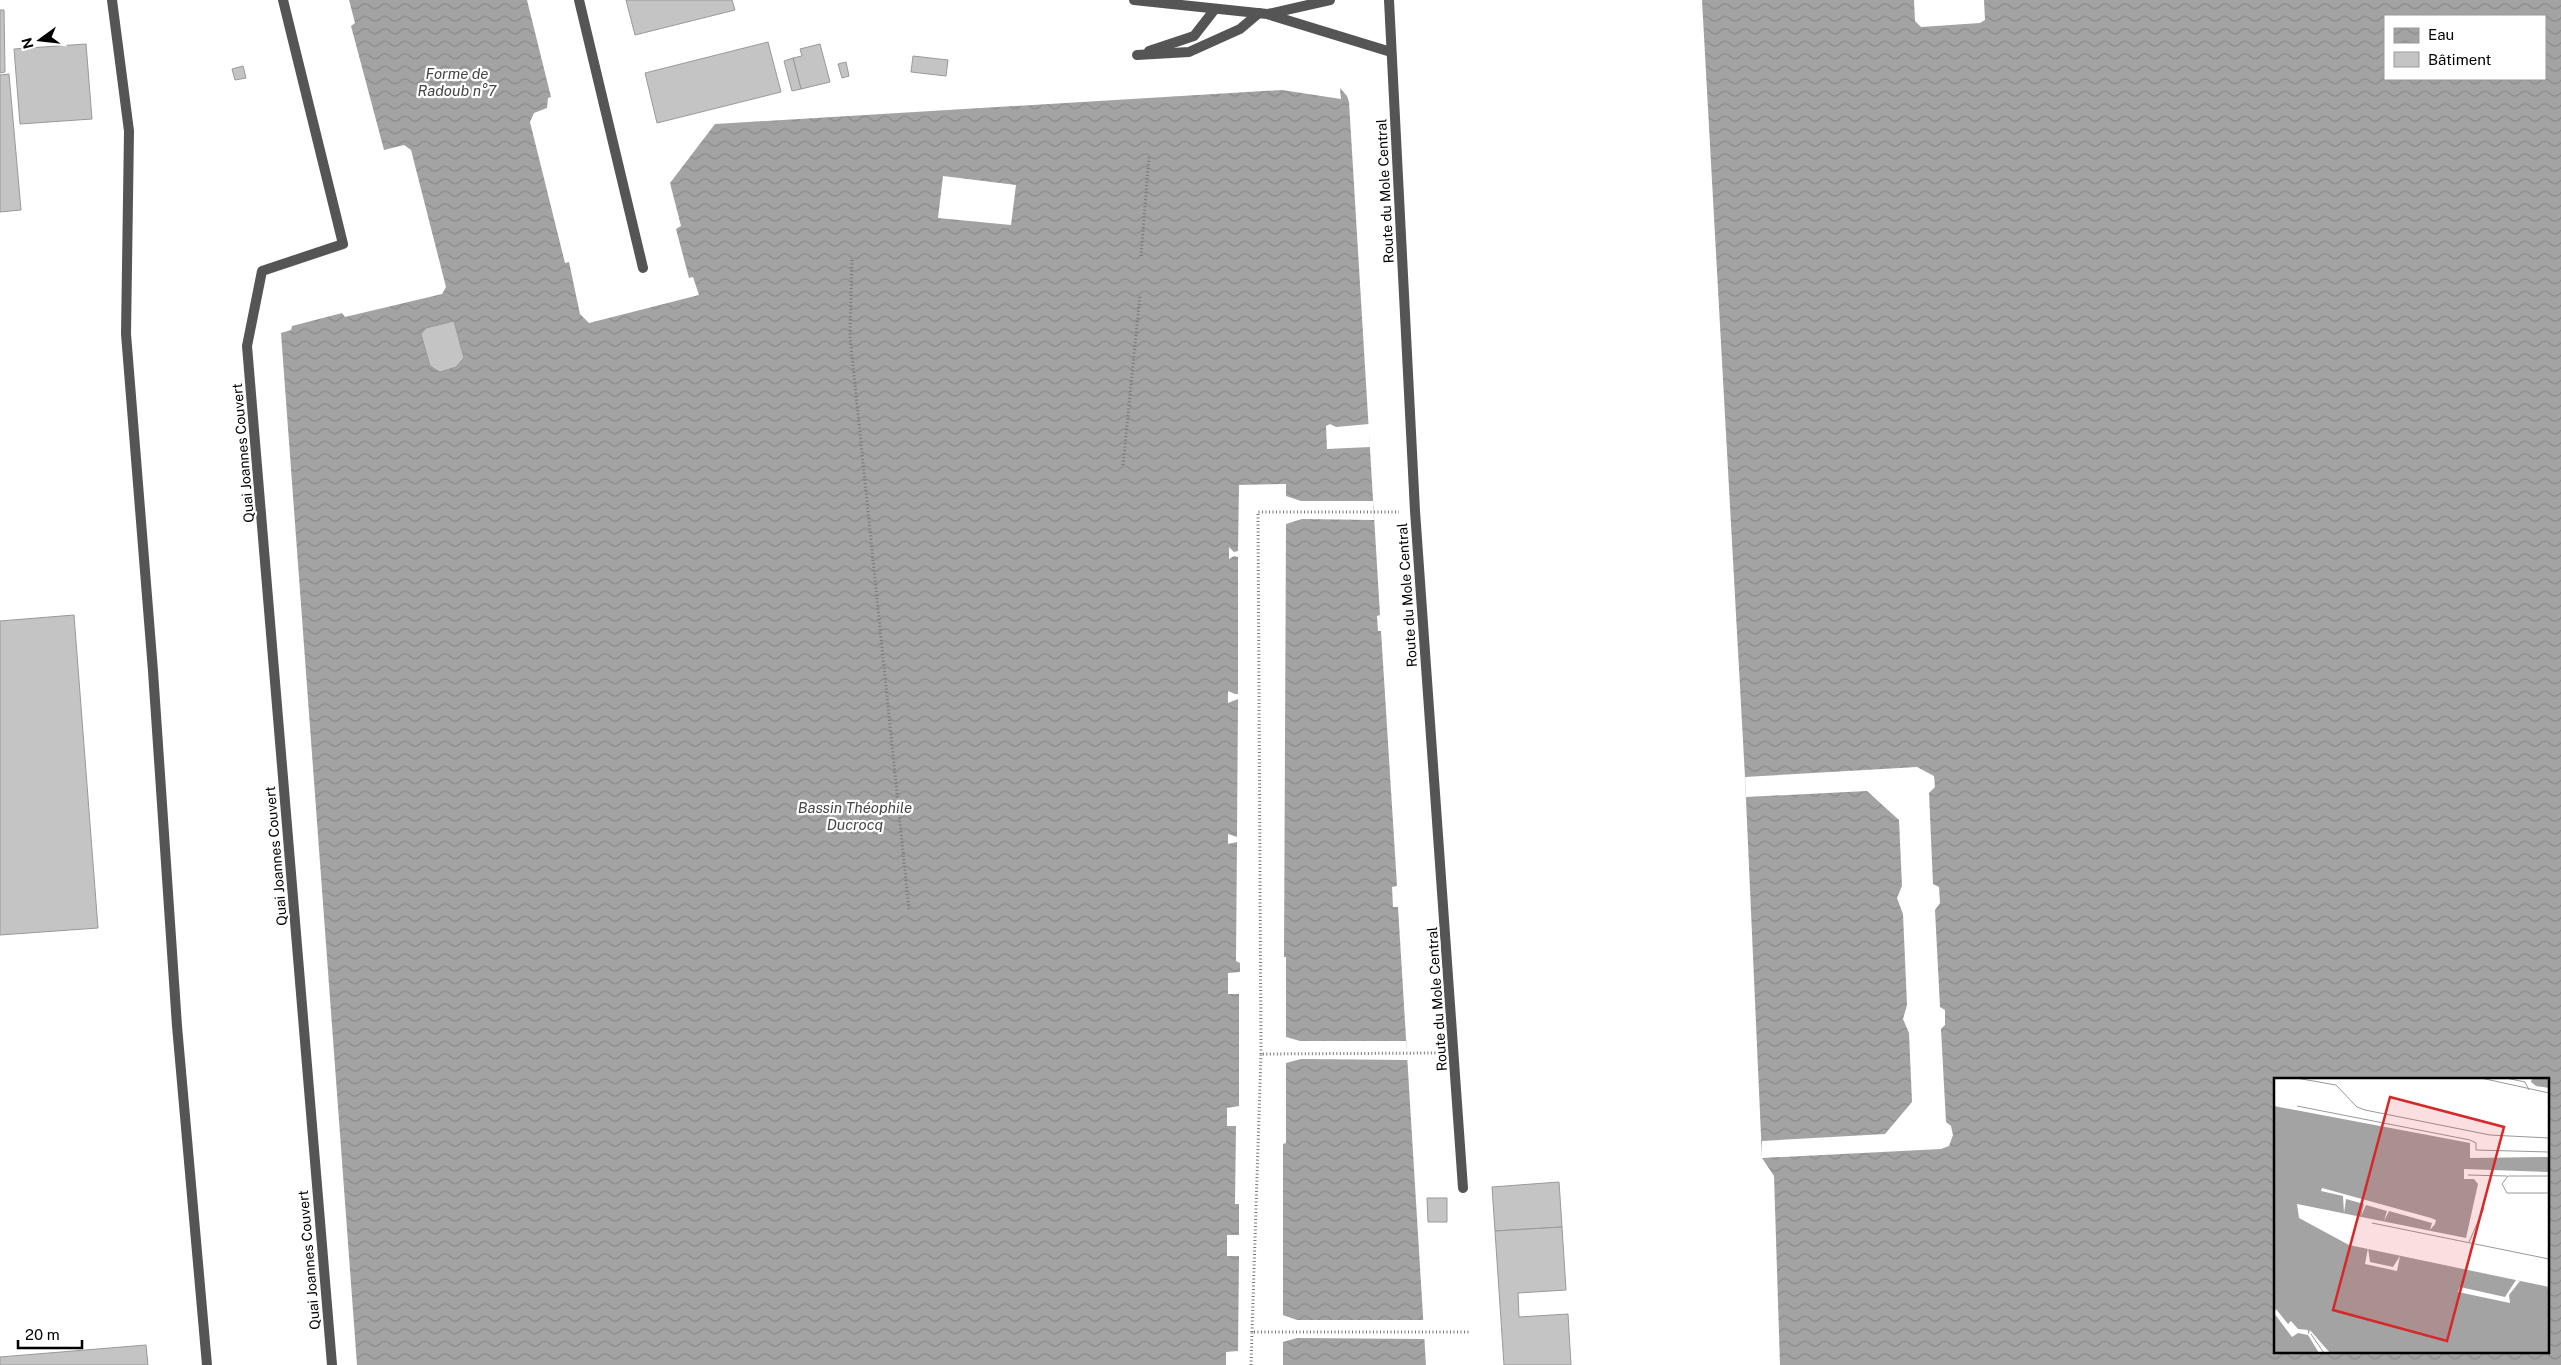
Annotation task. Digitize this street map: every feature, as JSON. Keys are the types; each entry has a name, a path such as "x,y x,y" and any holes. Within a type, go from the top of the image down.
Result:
{"lane":[{"path":"112,0 129,131 126,334 153,671 177,1026 207,1365"},
{"name":"Quai Joannes Couvert","path":"283,0 343,244 262,271 248,346 332,1365"},
{"path":"579,0 643,268"},
{"path":"1134,0 1263,14 1391,52"},
{"path":"1215,9 1194,36 1137,55 1189,52 1240,29 1263,14 1330,0"},
{"name":"Route du Mole Central","path":"1389,0 1415,511 1463,1188"}],"path":[{"path":"1141,256 1149,156"},
{"path":"852,260 850,336 909,910"},
{"path":"1123,465 1140,295"},
{"path":"1251,1365 1261,1054 1258,512 1380,512"},
{"path":"1261,1054 1419,1053"},
{"path":"1252,1332 1432,1330 1470,1332"}],"water":[{"name":"Bassin Théophile Ducrocq","path":"349,0 527,0 551,97 548,98 547,108 534,113 530,122 565,263 569,262 580,314 589,323 699,295 693,277 689,278 676,229 681,226 670,183 715,124 1282,90 1341,99 1340,88 1347,96 1349,102 1380,615 1377,616 1378,631 1381,631 1397,886 1392,887 1393,907 1398,907 1426,1365 357,1365 281,333 291,330 292,326 342,313 345,317 442,294 446,287 411,150 404,145 384,150 351,26 355,23"},
{"path":"1702,0 2561,0 2561,1365 1780,1365 1774,1176 1762,1158 1745,777"}],"pier":[{"path":"1914,0 1984,0 1985,20 1980,23 1921,27 1915,21"},
{"path":"943,176 1016,185 1011,225 938,218"},
{"path":"1330,424 1336,427 1369,424 1370,447 1327,449 1326,426"},
{"path":"1286,484 1286,496 1301,501 1373,501 1374,520 1302,519 1286,524 1284,957 1286,957 1286,1037 1300,1041 1406,1041 1408,1060 1301,1059 1286,1063 1286,1143 1283,1144 1283,1315 1297,1320 1424,1320 1425,1339 1297,1338 1283,1342 1283,1365 1226,1365 1226,1352 1238,1351 1239,1256 1227,1256 1227,1235 1239,1235 1239,1204 1235,1204 1236,1126 1227,1126 1227,1108 1239,1106 1239,994 1228,994 1228,973 1240,972 1240,963 1236,961 1237,842 1228,844 1228,834 1237,837 1238,699 1228,703 1228,691 1238,694 1238,557 1234,556 1229,559 1229,547 1234,552 1238,551 1239,485"},
{"path":"1917,767 1934,776 1935,787 1929,793 1933,884 1939,887 1940,903 1935,910 1940,1007 1945,1010 1945,1025 1941,1029 1946,1122 1951,1126 1953,1135 1949,1146 1941,1149 1762,1158 1762,1141 1885,1134 1912,1102 1909,1033 1903,1019 1907,1005 1903,914 1897,898 1902,886 1899,820 1867,791 1746,797 1745,777"}],"building":[{"path":"626,0 732,0 735,10 635,35"},
{"path":"0,10 4,10 5,72 0,73"},
{"path":"768,42 781,92 657,123 645,73"},
{"path":"86,44 92,119 20,124 14,49"},
{"path":"820,44 830,82 801,89 793,58 802,56 800,49"},
{"path":"913,56 948,60 946,76 911,72"},
{"path":"793,58 801,89 792,91 784,61"},
{"path":"846,62 849,76 842,78 838,64"},
{"path":"243,66 246,78 235,80 232,69"},
{"path":"9,74 21,210 0,212 0,75"},
{"path":"454,321 464,358 456,367 440,372 430,366 421,334 426,328"},
{"path":"74,615 98,928 0,935 0,621"},
{"path":"1559,1182 1562,1227 1495,1231 1492,1187"},
{"path":"1427,1198 1447,1198 1447,1222 1428,1222"},
{"path":"1562,1227 1566,1290 1518,1293 1519,1317 1568,1314 1571,1365 1504,1365 1495,1231"},
{"path":"146,1345 148,1365 0,1365 0,1357"}],"water label":[{"name":"Forme de Radoub n°7","path":"457,82"}]}
